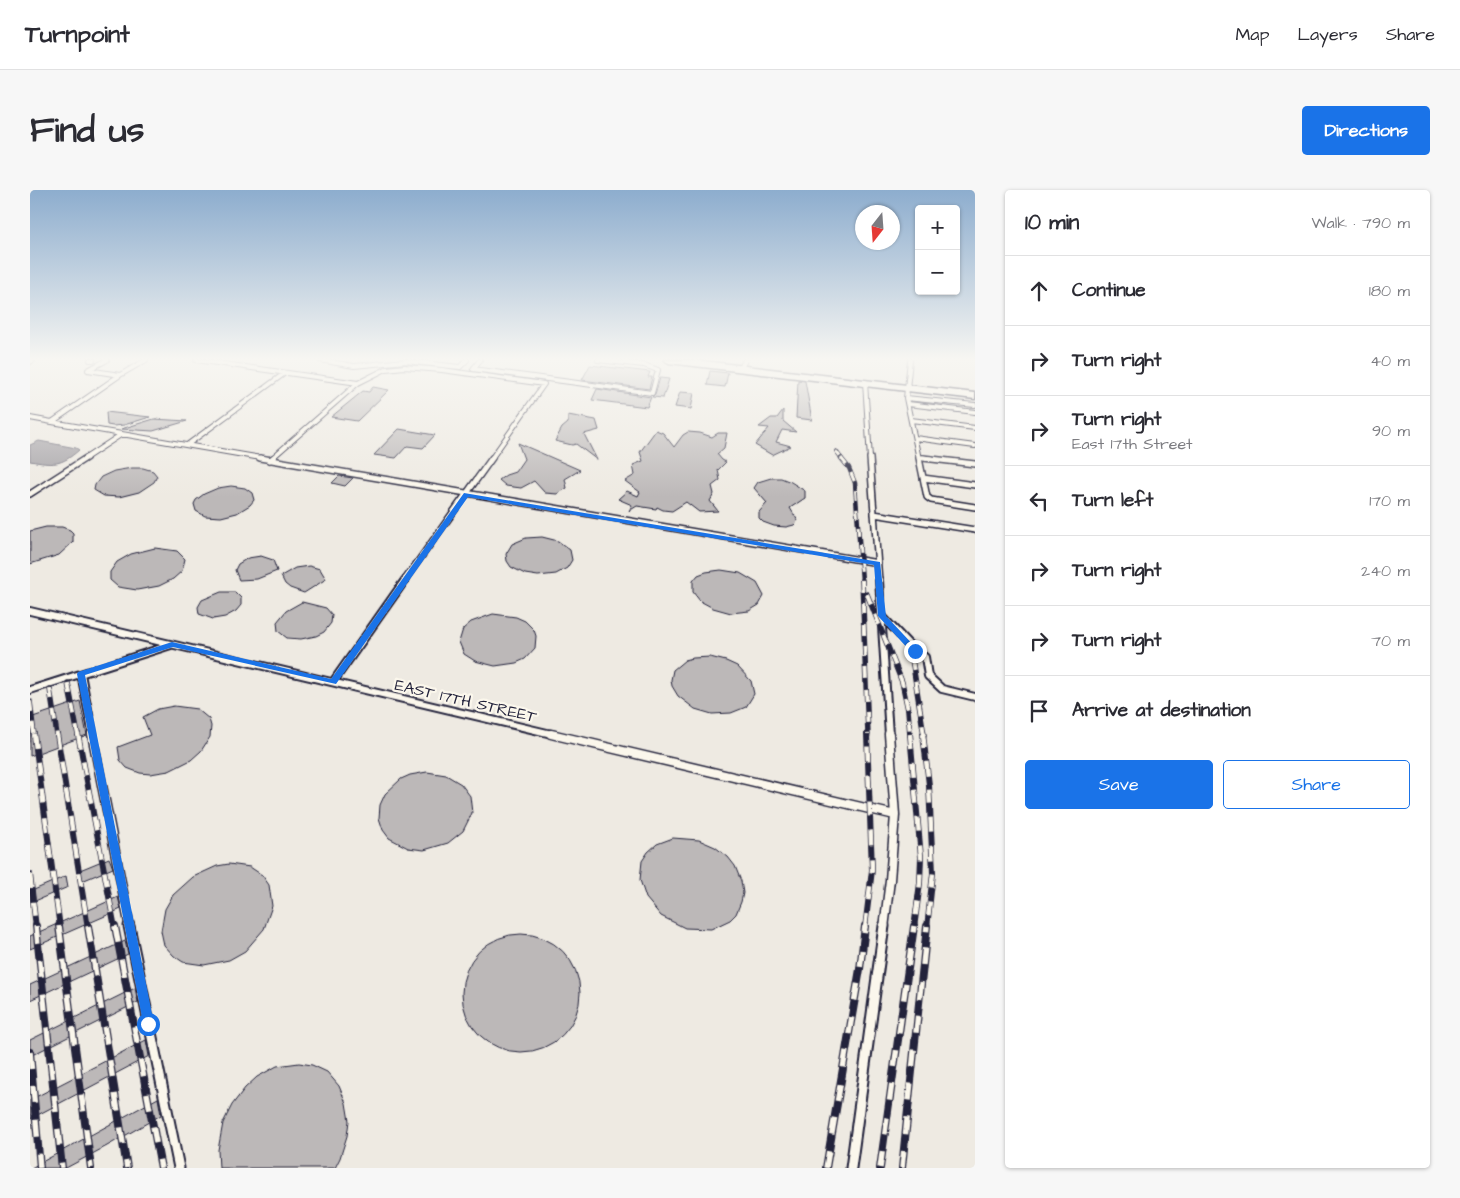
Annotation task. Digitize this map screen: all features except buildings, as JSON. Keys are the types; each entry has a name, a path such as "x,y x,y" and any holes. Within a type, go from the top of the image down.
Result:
{"lane":[{"path":"52,422 76,406"},
{"path":"186,445 240,406"},
{"path":"270,460 332,406"},
{"path":"333,682 529,406"},
{"path":"850,1168 890,880 895,815 867,406"},
{"path":"908,406 928,499 975,507"},
{"path":"922,406 975,412"},
{"path":"30,418 878,563"},
{"path":"911,420 975,428"},
{"path":"30,494 122,434"},
{"path":"915,438 975,446"},
{"path":"918,457 975,464"},
{"path":"923,478 975,485"},
{"path":"874,514 975,530"},
{"name":"EAST 17TH STREET","path":"30,611 895,815"},
{"path":"882,616 915,651 925,657 928,676 942,689 975,697"},
{"path":"30,690 172,645"},
{"path":"81,674 148,1024 178,1168"}],"shaded area":[{"path":"39,441 79,450 62,462 45,463 30,461 30,445"}],"railway":[{"path":"836,451 842,459"},
{"path":"841,458 849,468 855,483 862,581"},
{"path":"862,580 868,735"},
{"path":"867,594 902,682 908,710 910,735"},
{"path":"912,659 924,735"},
{"path":"68,683 78,735"},
{"path":"50,689 57,735"},
{"path":"30,701 34,735"},
{"path":"34,734 60,928"},
{"path":"57,734 88,928"},
{"path":"78,734 115,928"},
{"path":"865,928 872,870 867,734"},
{"path":"910,734 921,857 920,883 914,928"},
{"path":"923,734 929,785 933,873 927,928"},
{"path":"30,874 36,928"},
{"path":"36,926 62,1168"},
{"path":"59,926 91,1168"},
{"path":"88,926 127,1168"},
{"path":"115,926 161,1168"},
{"path":"826,1168 860,969 865,926"},
{"path":"880,1168 914,926"},
{"path":"902,1168 927,926"},
{"path":"30,1052 40,1168"}],"route":[{"path":"148,1024 81,674 172,645 333,682 466,494 878,563 882,616 915,651"}]}
